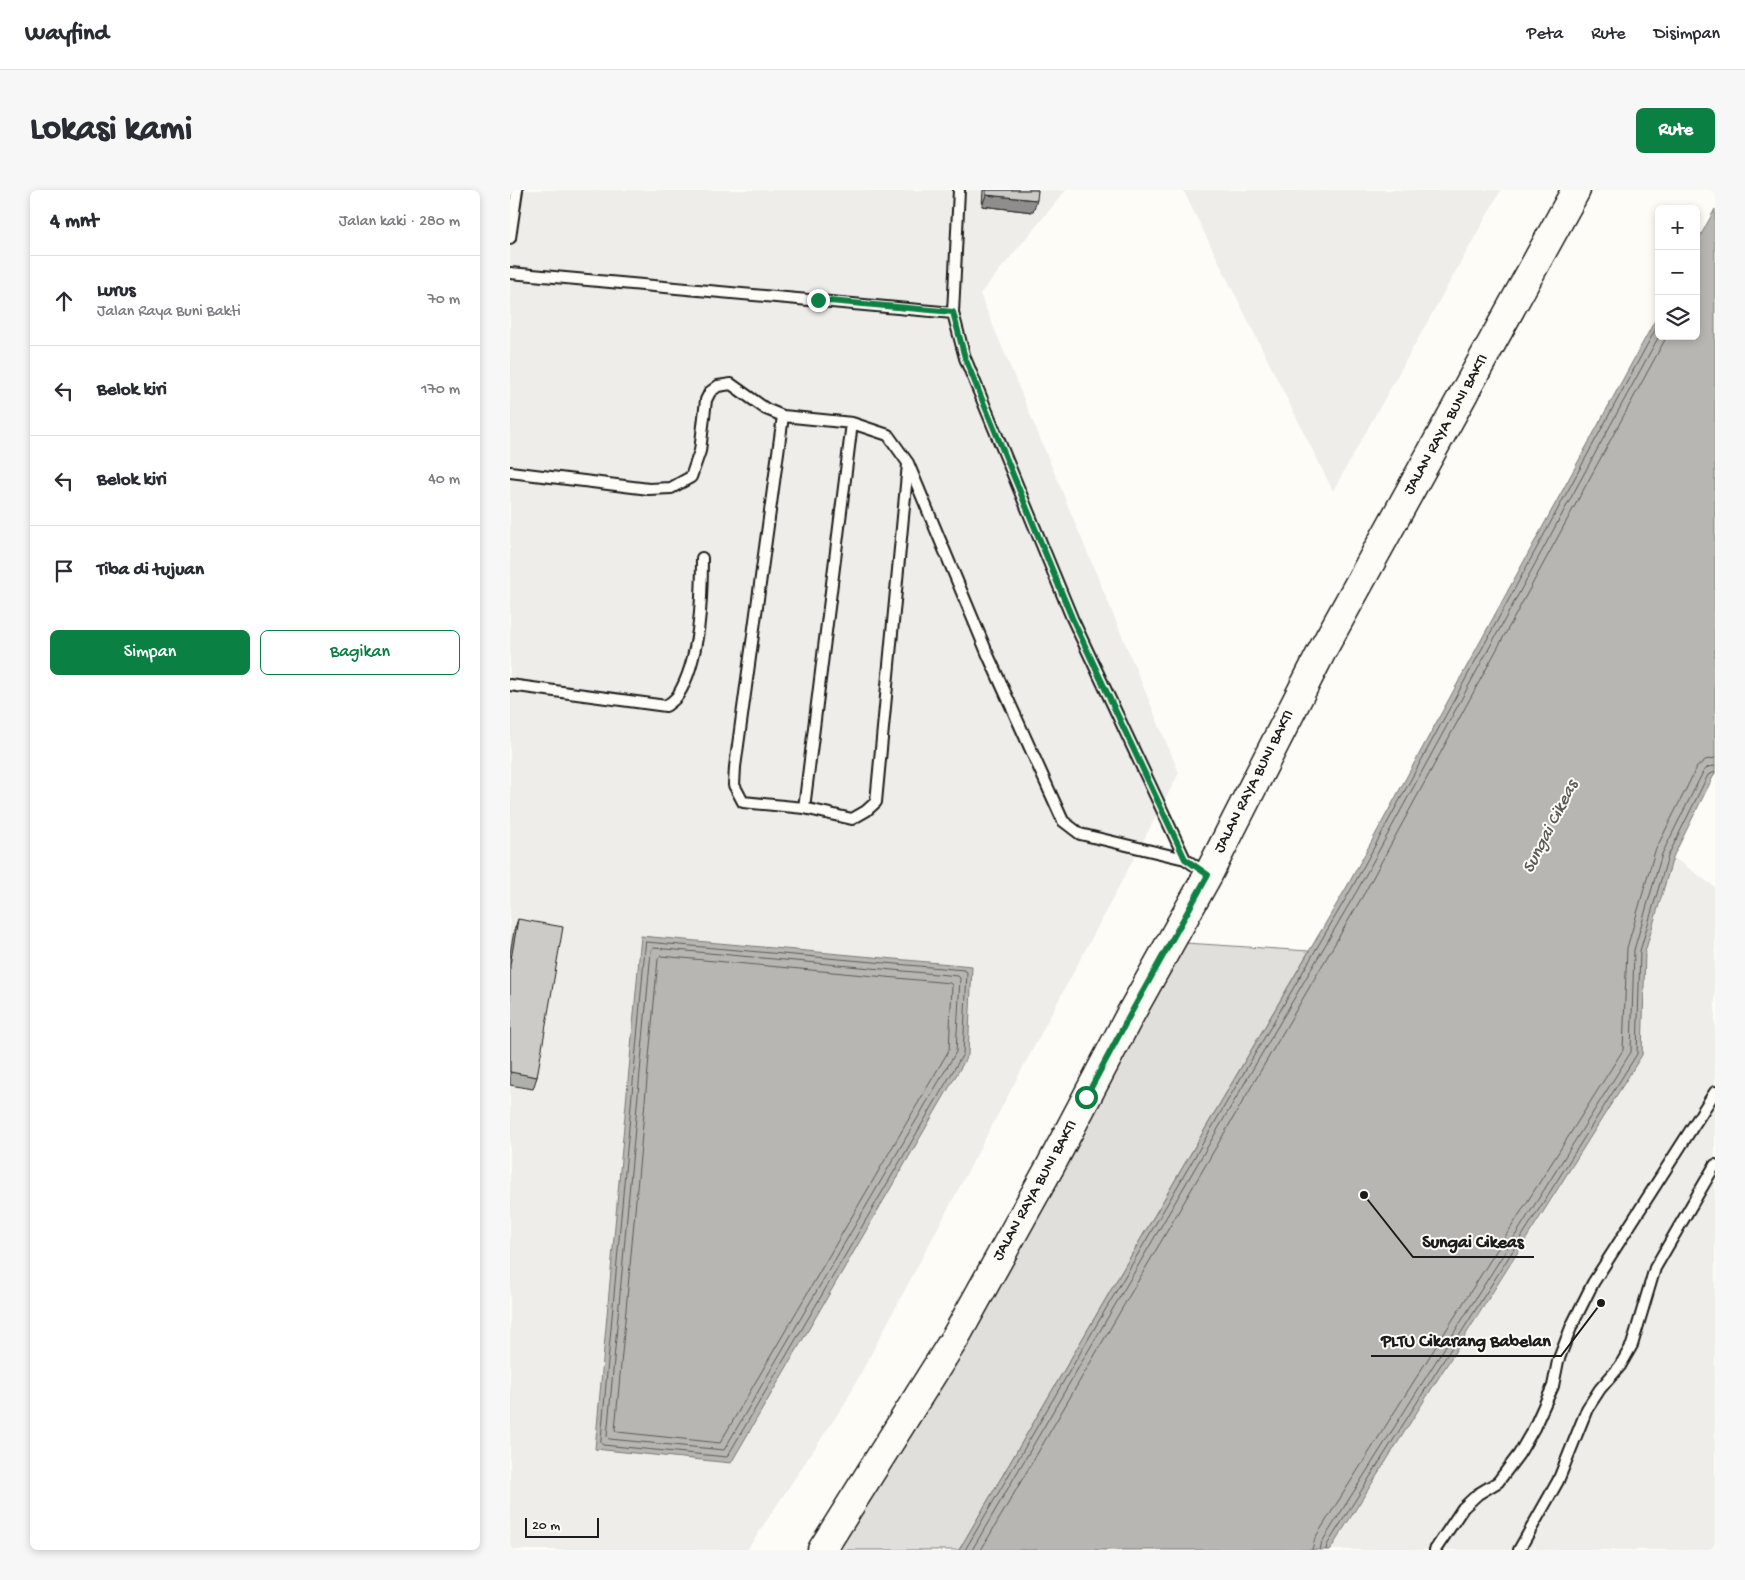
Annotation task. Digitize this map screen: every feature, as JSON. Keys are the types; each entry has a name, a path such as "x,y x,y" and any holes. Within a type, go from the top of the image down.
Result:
{"main road":[{"name":"JALAN RAYA BUNI BAKTI","path":"822,1550 955,1338 1051,1165 1131,1013 1208,875 1323,649 1576,190"}],"lane":[{"path":"510,238 517,190"},
{"path":"959,190 953,312 965,358 1072,618 1185,859"},
{"path":"510,273 953,312"},
{"path":"510,472 650,489 671,488 691,478 700,451 706,400 710,392 718,386 731,384 766,409 783,416 852,424 888,435 908,463 988,654 1064,821 1080,834 1185,859 1208,875"},
{"path":"783,416 734,785 743,802 804,808 852,819 866,811 876,802 908,463"},
{"path":"804,808 852,424"},
{"path":"510,685 666,706 677,697 680,691 696,646 702,558"},
{"path":"1435,1550 1463,1508 1478,1494 1498,1482 1519,1454 1534,1428 1553,1386 1558,1361 1572,1325 1593,1283 1715,1092"},
{"path":"1520,1550 1558,1481 1586,1409 1620,1366 1632,1345 1655,1268 1715,1165"}],"shaded area":[{"path":"510,190 1066,190 980,294 1179,773 845,1403 747,1550 510,1550"},
{"path":"1183,190 1501,190 1333,491"},
{"path":"1673,857 1715,887 1715,1550 1330,1550 1642,1056 1645,953"},
{"path":"1170,942 1309,951 959,1550 820,1550"}],"water":[{"path":"1715,209 1715,773 1673,857 1645,952 1642,1055 1330,1550 959,1550 1349,883 1655,320 1655,340 1700,340 1700,237"},
{"path":"641,936 972,966 968,1055 731,1463 595,1449"}],"building":[{"path":"986,190 1038,190 1037,200 986,195"},
{"path":"518,919 563,927 537,1077 510,1072 510,965"}],"place":[{"name":"Sungai Cikeas","path":"1364,1195"},
{"name":"PLTU Cikarang Babelan","path":"1601,1303"}],"route":[{"path":"818,300 953,312 965,358 1072,618 1185,859 1208,875 1086,1097"}]}
